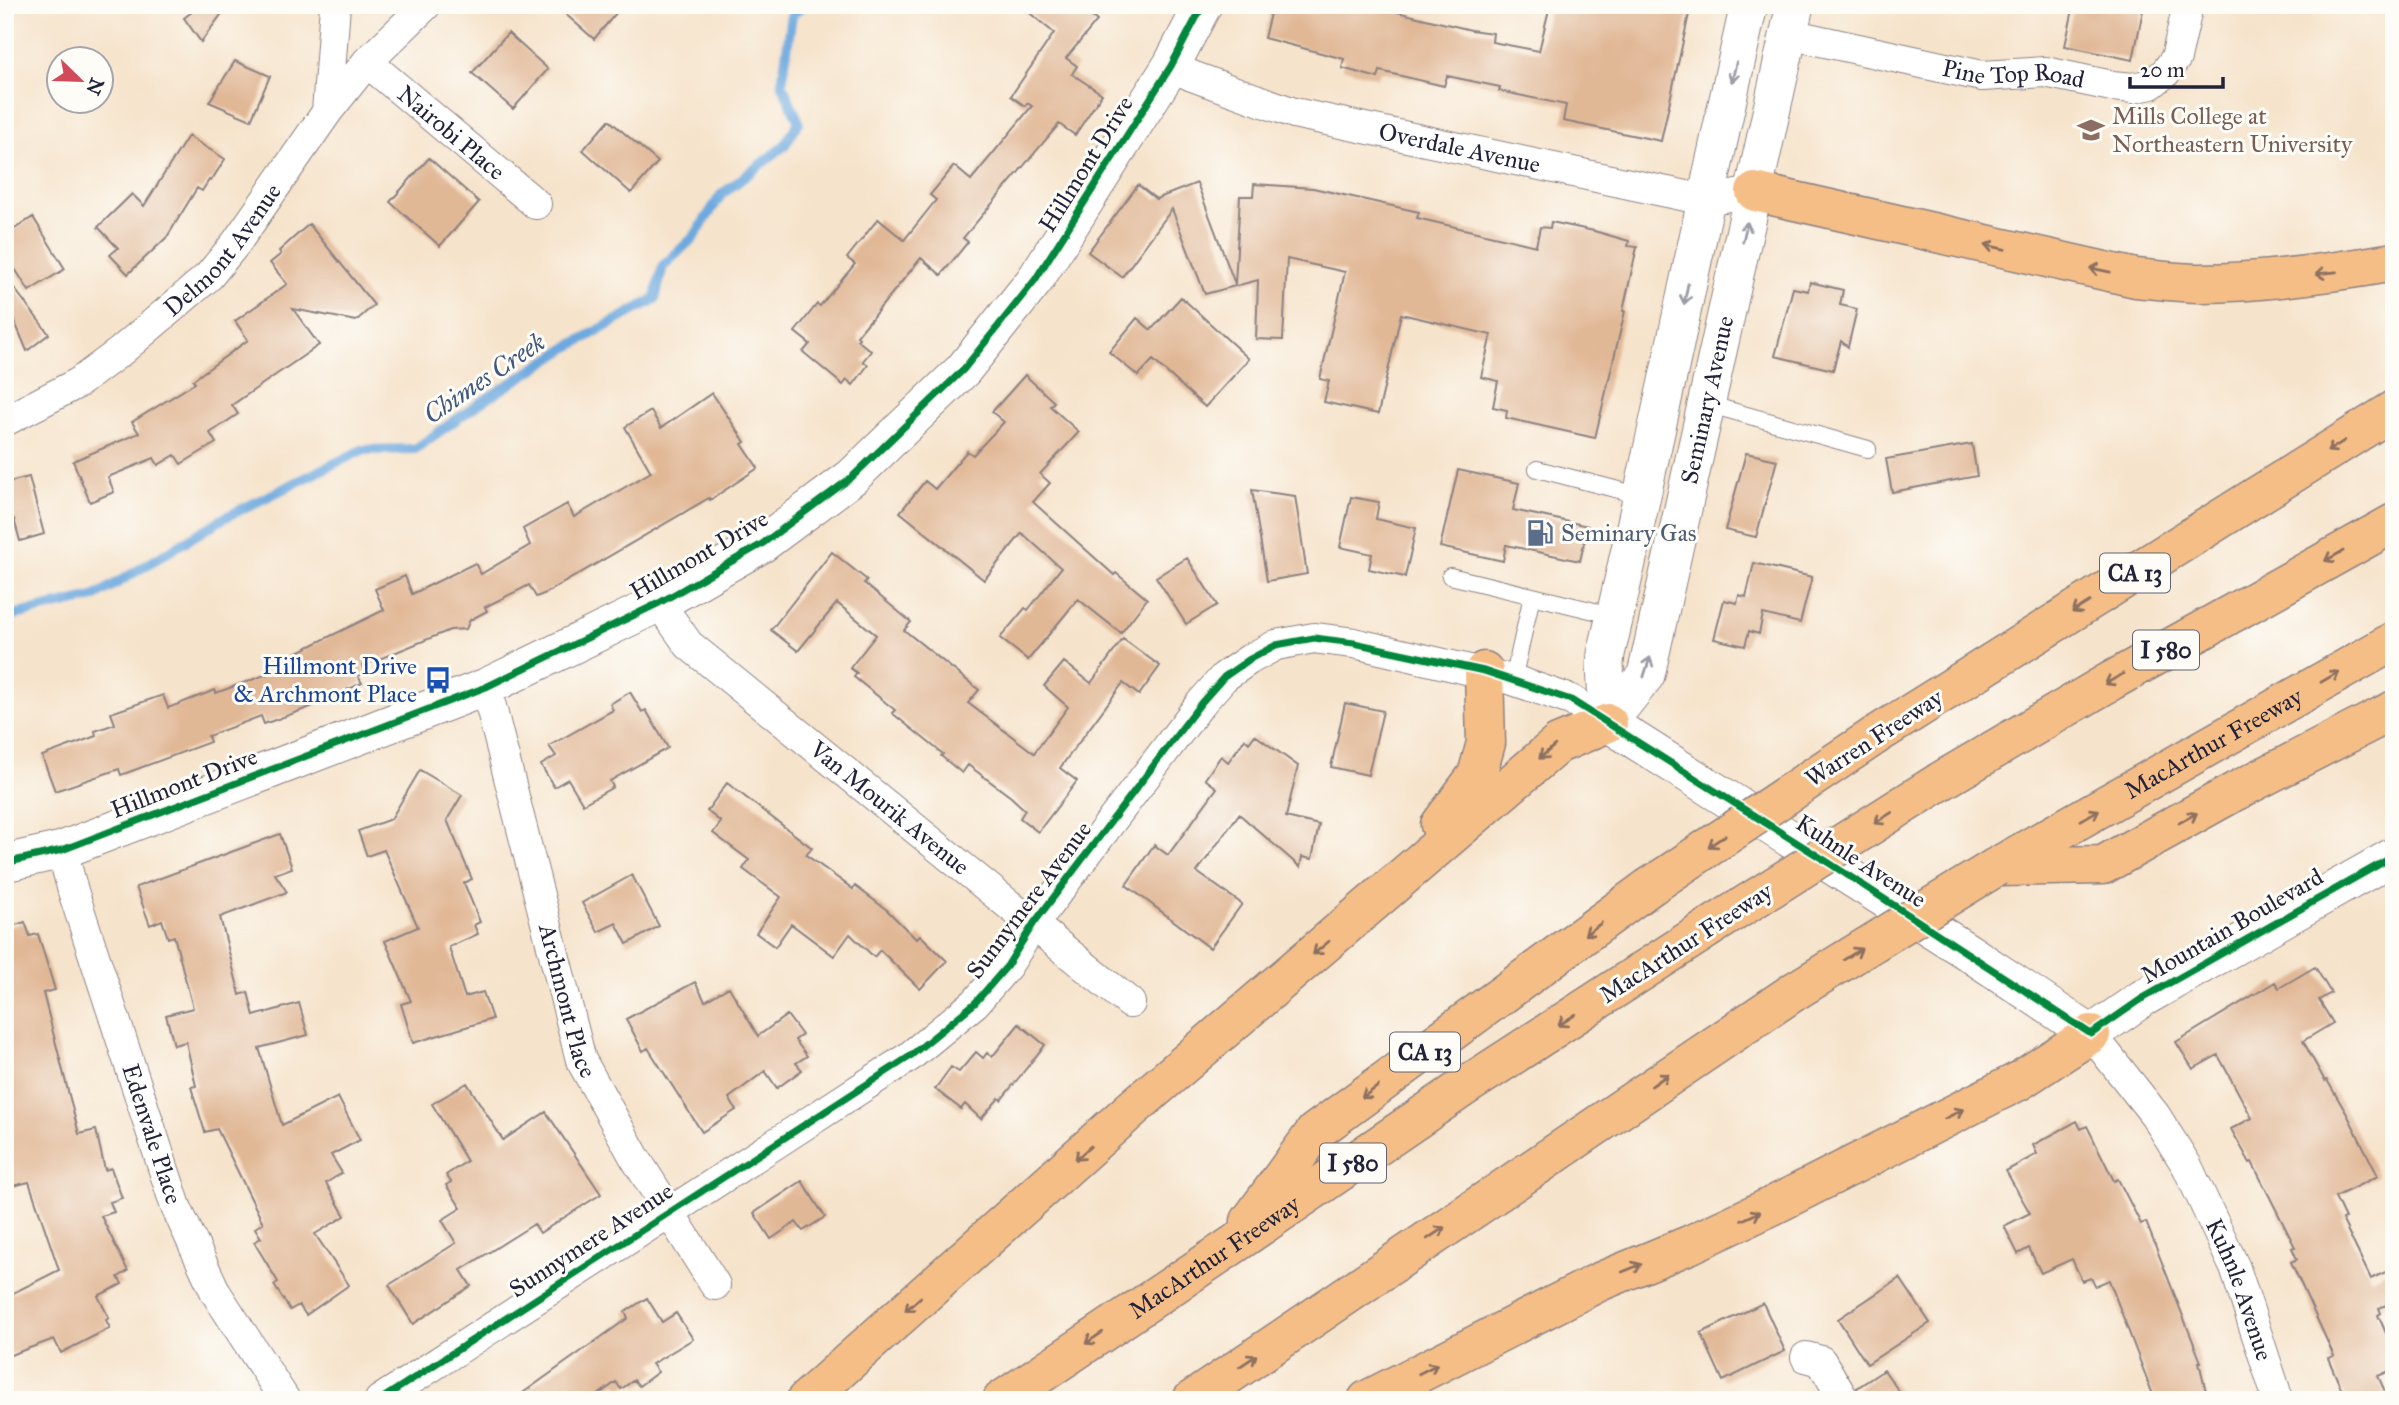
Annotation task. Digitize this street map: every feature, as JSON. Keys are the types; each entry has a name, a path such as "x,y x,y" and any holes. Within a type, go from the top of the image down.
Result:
{"highway":[{"path":"1755,192 2136,278 2199,283 2268,279 2338,272 2394,262"},
{"name":"Warren Freeway","path":"1233,1245 1315,1132 1648,888 1876,735 2394,410"},
{"name":"MacArthur Freeway","path":"1002,1400 1464,1087 1941,781 2111,681 2394,523"},
{"name":"MacArthur Freeway","path":"2045,858 2394,641"},
{"path":"1373,904 1446,817 1476,775 1486,743 1498,676"},
{"path":"1192,1400 1795,990 1996,867 2045,858 2103,865 2394,709"},
{"path":"806,1400 1133,1107 1558,744 1608,723"},
{"path":"1367,1400 1599,1282 1689,1245 2019,1082 2091,1034"}],"street":[{"name":"Delmont Avenue","path":"5,421 78,383 164,316 209,276 264,205 327,112 335,5"},
{"path":"327,112 367,62 426,5"},
{"name":"Hillmont Drive","path":"5,863 62,850 486,687 659,603 762,544 852,477 963,370 1035,280 1171,66 1203,5"},
{"name":"Seminary Avenue","path":"1608,723 1605,664 1749,5"},
{"name":"Pine Top Road","path":"1792,20 1982,76 2045,72 2133,88 2151,84 2165,73 2176,58 2188,5"},
{"name":"Seminary Avenue","path":"1608,723 1646,675 1792,20"},
{"name":"Nairobi Place","path":"367,62 536,204"},
{"name":"Overdale Avenue","path":"1171,66 1294,113 1705,200 1755,192"},
{"name":"Van Mourik Avenue","path":"659,603 689,645 1130,1003"},
{"name":"Sunnymere Avenue","path":"380,1400 909,1057 975,1003 1007,966 1034,923 1201,703 1224,677 1250,659 1276,645 1314,638 1354,643 1498,676 1571,700 1608,723"},
{"name":"Archmont Place","path":"486,687 581,1060 634,1156 715,1285"},
{"name":"Kuhnle Avenue","path":"1608,723 1935,931 2091,1034 2155,1115 2187,1166 2235,1268 2276,1400"},
{"name":"Edenvale Place","path":"62,850 176,1207 216,1293 285,1400"},
{"name":"Mountain Boulevard","path":"2091,1034 2143,998 2394,856"},
{"path":"1806,1357 1821,1361 1844,1400"}],"lane":[{"path":"1707,404 1868,449"},
{"path":"1537,468 1642,496"},
{"path":"1450,576 1615,616"},
{"path":"1498,676 1532,596"}],"building":[{"path":"201,5 228,5 201,42 184,18"},
{"path":"555,5 623,5 594,39"},
{"path":"1020,5 1101,5 1091,16 1097,21 1066,58 1077,66 1072,74 1102,94 1075,135 1059,124 963,238 968,242 941,275 921,258 857,336 857,340 871,351 863,361 868,365 853,385 847,380 843,385 803,352 810,344 795,332 855,264 847,258 878,219 904,240 936,200 930,195 954,166 971,180 1032,106 1027,103 1025,106 1011,96 1054,33"},
{"path":"1272,5 1399,5 1397,12 1493,33 1492,42 1539,51 1550,5 1691,5 1661,141 1563,121 1566,105 1499,91 1500,87 1447,76 1444,86 1380,71 1378,78 1342,68 1344,59 1264,38"},
{"path":"2074,5 2144,5 2133,60 2065,46"},
{"path":"508,33 548,69 513,109 472,73"},
{"path":"235,61 270,76 251,120 209,102"},
{"path":"609,120 658,162 631,193 583,150"},
{"path":"188,136 225,159 202,191 197,188 167,237 128,274 110,255 118,248 98,227 132,194 144,206"},
{"path":"429,158 479,202 440,246 390,202"},
{"path":"1197,183 1235,284 1240,196 1253,196 1254,184 1313,188 1419,212 1417,218 1536,246 1540,227 1550,228 1551,222 1629,241 1628,246 1637,247 1595,438 1506,418 1507,410 1493,407 1498,381 1481,377 1491,335 1401,314 1378,414 1324,402 1329,381 1320,379 1345,272 1287,259 1283,340 1256,339 1258,280 1205,294 1172,209 1122,277 1088,252 1138,185 1156,199"},
{"path":"33,217 65,269 29,291 5,253 5,235"},
{"path":"309,224 374,305 356,321 293,309 319,345 232,405 238,414 210,433 216,443 181,464 175,455 158,465 154,458 108,477 114,492 90,502 73,461 139,433 132,422 195,383 193,380 248,340 235,321 287,284 270,263 281,254 279,251"},
{"path":"5,276 49,334 27,351 5,298"},
{"path":"1810,282 1843,290 1840,305 1857,309 1848,347 1841,341 1833,370 1775,356 1793,288 1808,291"},
{"path":"1181,297 1249,359 1205,407 1153,360 1138,376 1109,352 1137,318 1151,330"},
{"path":"1025,375 1054,402 1050,406 1079,432 1040,474 1050,483 1033,502 1114,575 1116,573 1147,599 1121,633 1078,599 1028,660 1000,638 1025,608 1028,610 1061,568 1022,533 984,580 900,512 925,481 935,489 967,451 973,455 1004,422 992,412"},
{"path":"712,393 745,442 742,444 758,468 710,500 709,498 546,593 536,597 529,585 485,607 487,611 470,620 466,629 450,630 362,666 365,673 358,676 362,683 308,708 264,724 261,716 208,736 210,742 121,775 119,769 55,791 42,756 96,736 95,731 115,724 111,713 163,695 168,708 273,672 271,665 384,610 375,589 405,576 412,594 475,563 481,574 530,545 523,529 567,504 574,517 651,472 625,427 651,411 661,428"},
{"path":"1972,444 1977,476 1892,492 1886,459"},
{"path":"1746,453 1777,460 1756,537 1725,530"},
{"path":"1458,470 1519,483 1513,510 1588,526 1580,561 1506,545 1503,561 1440,547"},
{"path":"29,477 44,534 20,541 14,519 5,521 5,483"},
{"path":"1252,490 1295,496 1307,574 1267,581"},
{"path":"1351,497 1379,502 1376,519 1416,528 1405,577 1369,569 1372,554 1340,547"},
{"path":"832,552 867,580 864,583 911,622 904,630 979,690 968,703 1034,753 1068,707 1044,686 1064,662 1091,683 1123,639 1160,666 1139,695 1123,683 1060,768 1077,781 1038,832 1020,818 1025,810 1011,797 968,765 962,773 892,713 895,710 854,677 857,673 850,668 876,635 837,603 798,651 771,630"},
{"path":"1187,558 1217,605 1186,624 1156,577"},
{"path":"1754,563 1812,577 1800,623 1763,614 1759,634 1749,631 1745,646 1714,639 1724,600 1737,603 1739,595 1746,597"},
{"path":"630,692 642,712 646,710 668,748 610,781 613,787 583,804 568,779 554,787 541,765 556,756 549,746 613,710 610,704"},
{"path":"1345,703 1383,711 1368,775 1331,767"},
{"path":"1255,735 1298,766 1286,817 1319,825 1312,859 1302,857 1300,867 1239,814 1197,872 1242,904 1210,948 1126,885 1154,845 1168,855 1217,788 1205,779 1221,756 1228,762 1245,739 1249,743"},
{"path":"420,770 462,795 447,820 472,879 464,883 480,922 474,925 478,934 449,947 465,997 483,992 492,1019 413,1043 401,1004 411,1001 385,941 418,927 384,850 367,856 358,831 391,819"},
{"path":"727,783 812,848 806,855 887,910 916,939 920,935 947,961 920,989 880,950 874,957 850,934 834,956 791,924 775,947 756,933 781,897 743,869 749,860 713,833 721,822 707,811"},
{"path":"280,834 292,868 275,874 287,892 220,917 240,995 248,992 254,1016 299,1003 308,1035 259,1048 282,1125 338,1097 360,1140 331,1155 342,1173 326,1183 345,1216 315,1234 349,1285 306,1315 299,1305 290,1310 274,1285 278,1282 254,1242 261,1238 255,1228 263,1223 217,1129 205,1132 191,1087 196,1086 186,1042 174,1045 166,1015 193,1008 174,936 168,938 162,920 150,925 136,887"},
{"path":"632,875 659,926 627,944 616,923 598,932 582,903"},
{"path":"25,922 30,936 38,934 55,990 43,993 79,1134 96,1130 105,1170 111,1168 122,1198 110,1202 114,1212 101,1216 128,1271 118,1277 122,1284 98,1296 109,1318 106,1320 110,1328 61,1353 54,1339 5,1357 5,1297 59,1270 29,1182 5,1188 5,928"},
{"path":"2315,967 2331,993 2319,1000 2333,1023 2303,1041 2348,1116 2378,1176 2335,1197 2345,1218 2342,1219 2371,1279 2394,1268 2394,1302 2379,1308 2381,1313 2378,1315 2394,1351 2394,1369 2378,1376 2389,1400 2346,1400 2328,1358 2334,1356 2291,1262 2297,1259 2292,1248 2295,1247 2252,1162 2250,1163 2231,1129 2252,1118 2218,1055 2193,1069 2176,1042 2275,982 2279,988"},
{"path":"695,982 705,1001 729,987 758,1036 787,1015 802,1035 795,1040 807,1056 796,1063 802,1070 777,1088 765,1071 729,1098 736,1110 702,1132 648,1048 643,1051 626,1019"},
{"path":"1019,1024 1045,1045 1001,1100 999,1098 981,1119 965,1104 961,1109 935,1089 951,1067 959,1072 976,1052 983,1058 987,1053 992,1057"},
{"path":"467,1083 503,1140 546,1112 601,1194 540,1233 534,1224 461,1270 471,1286 413,1324 389,1285 456,1243 442,1220 461,1208 446,1185 451,1182 446,1175 467,1161 432,1104"},
{"path":"2077,1121 2081,1129 2087,1126 2114,1181 2118,1179 2141,1224 2146,1222 2201,1362 2208,1400 2155,1400 2109,1280 2095,1286 2091,1278 2082,1281 2072,1259 2041,1273 2029,1248 2018,1254 2004,1226 2030,1213 2006,1171 2037,1154 2033,1145"},
{"path":"802,1181 825,1217 803,1231 796,1222 771,1239 754,1213"},
{"path":"1900,1278 1930,1323 1867,1364 1838,1319"},
{"path":"647,1298 662,1322 676,1313 693,1339 652,1364 658,1372 639,1386 634,1380 621,1389 616,1382 591,1400 513,1400 628,1318 625,1312"},
{"path":"1763,1303 1785,1351 1723,1381 1701,1333"},
{"path":"1884,1370 1905,1400 1861,1400 1857,1388"}],"waterway":[{"name":"Chimes Creek","path":"5,617 94,597 224,518 362,450 415,449 477,405 570,346 655,299 663,266 694,237 721,195 784,146 799,122 782,84 792,15 804,5"}],"cycle path":[{"path":"5,863 62,850 486,687 659,603 762,544 852,477 963,370 1035,280 1171,66 1203,5"},
{"path":"380,1400 909,1057 975,1003 1007,966 1034,923 1201,703 1224,677 1276,645 1314,638 1354,643 1484,671 1571,700 1826,861 2091,1034 2143,998 2394,856"}],"place":[{"name":"Mills College at Northeastern University","path":"2091,130"},
{"name":"Seminary Gas","path":"1540,533"},
{"name":"Hillmont Drive & Archmont Place","path":"438,680"}]}
